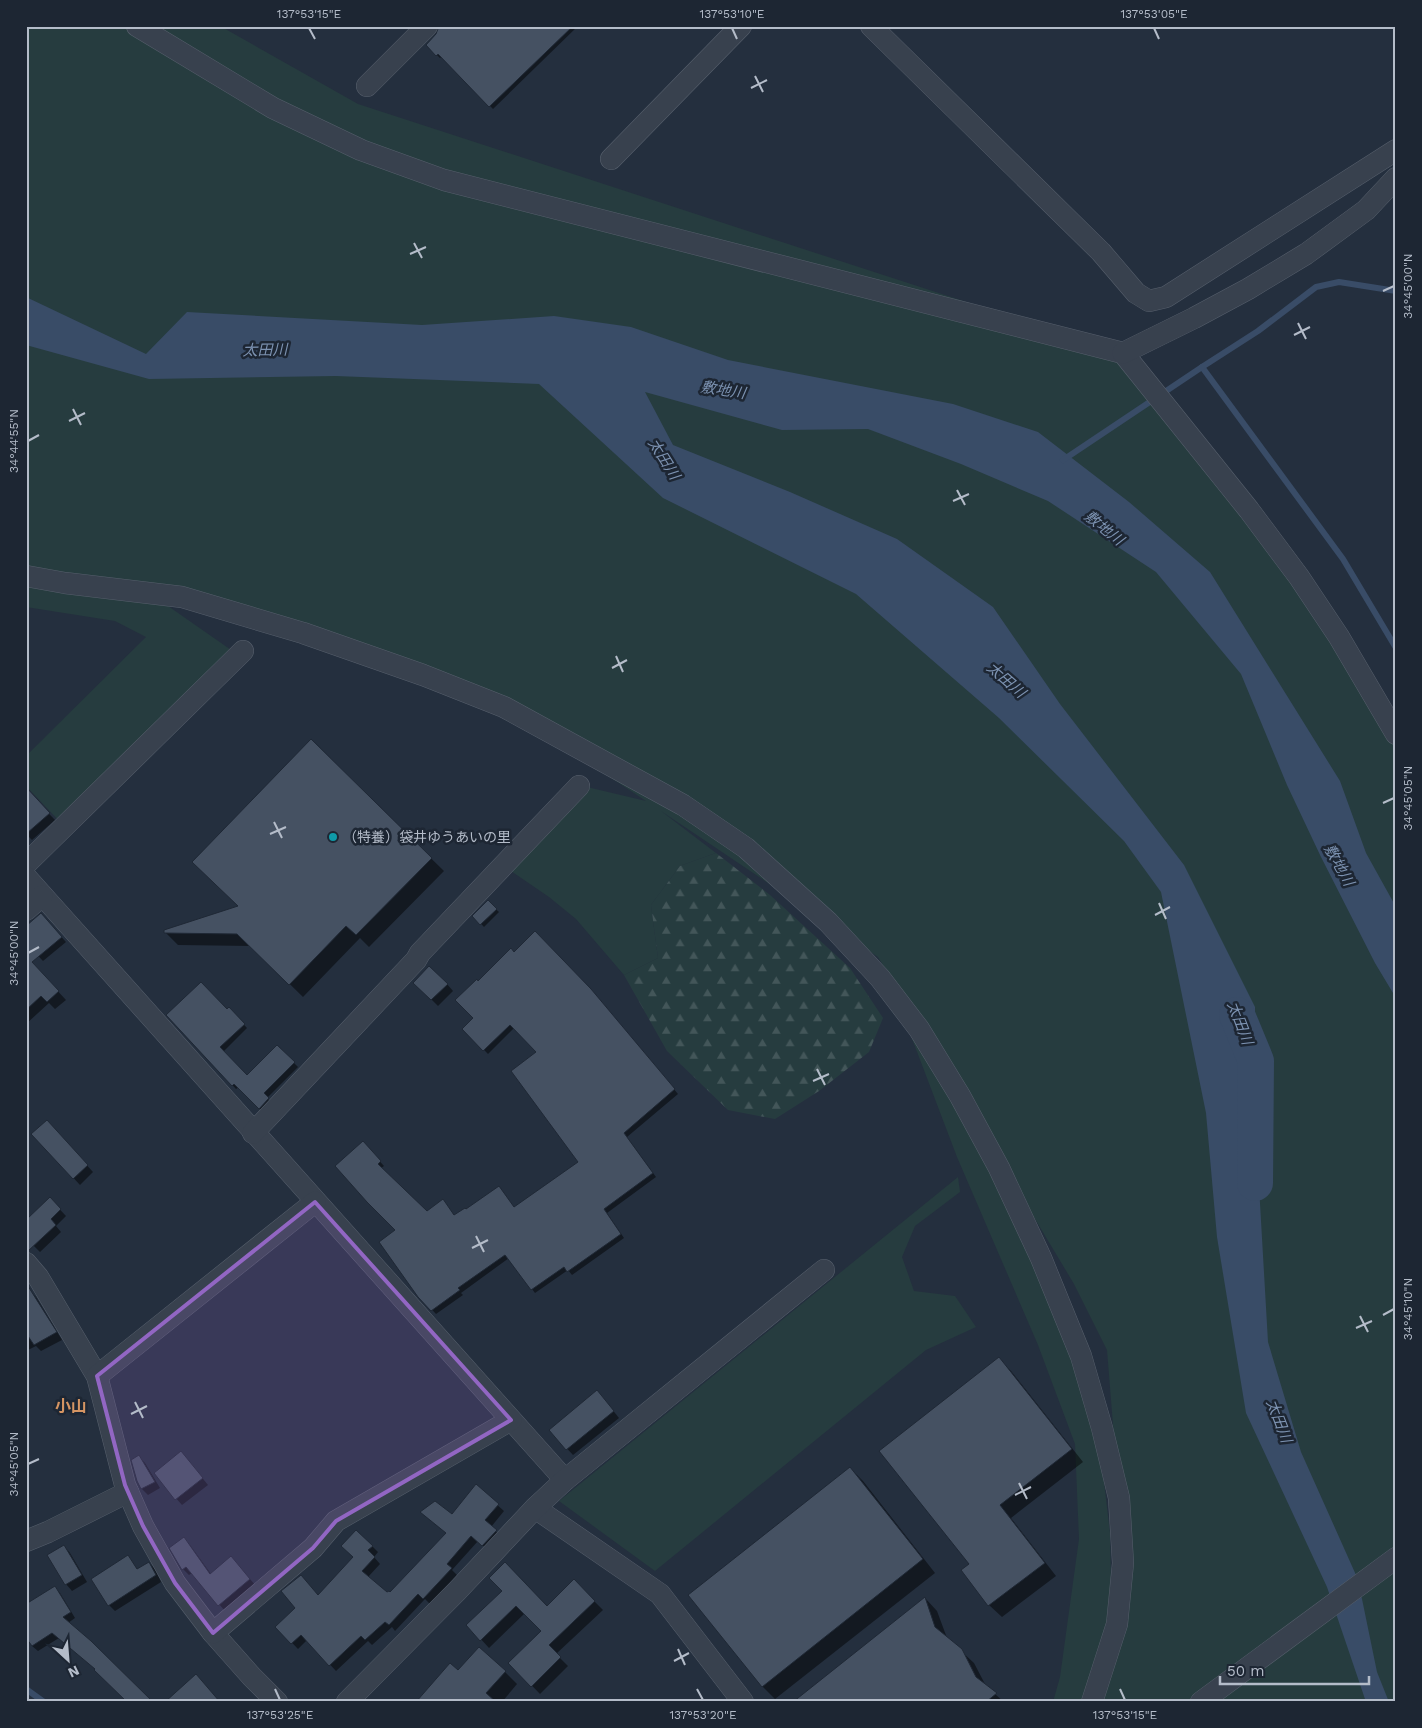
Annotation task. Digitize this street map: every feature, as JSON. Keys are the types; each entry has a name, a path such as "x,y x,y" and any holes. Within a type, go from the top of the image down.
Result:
{"street":[{"path":"137,26 273,108 361,150 444,180 1123,353 1249,510 1299,577 1340,637 1396,734"},
{"path":"368,86 427,26"},
{"path":"611,159 741,26"},
{"path":"871,26 1101,252 1136,293 1149,301 1166,297 1396,150"},
{"path":"1123,353 1232,298 1306,254 1366,210 1396,178"},
{"path":"26,576 65,583 182,597 303,633 423,675 504,707 683,805 746,848 828,922 880,978 918,1029 960,1096 1008,1186 1041,1258 1081,1356 1102,1428 1119,1498 1123,1563 1116,1624 1092,1702"},
{"path":"26,864 242,651"},
{"path":"253,1133 416,960 420,953 579,786"},
{"path":"26,877 564,1480"},
{"path":"26,910 42,896"},
{"path":"97,1376 315,1202"},
{"path":"26,1263 38,1277 97,1376 128,1492 143,1526 175,1583 214,1633 252,1677 277,1702"},
{"path":"347,1702 458,1591 535,1508 564,1480 824,1270"},
{"path":"214,1633 314,1548 336,1521 511,1420"},
{"path":"26,1541 128,1492"},
{"path":"535,1508 660,1594 743,1702"},
{"path":"1201,1702 1396,1558"}],"highlighted area":[{"path":"315,1202 511,1420 336,1521 313,1548 213,1633 175,1583 143,1526 125,1485 97,1376"}],"green space":[{"path":"26,26 220,26 358,104 1123,353 1332,626 1396,736 1396,1702 1053,1702 1060,1677 1079,1539 1075,1444 1038,1345 957,1157 911,1036 987,1145 1095,1405 1110,1533 1111,1581 1121,1525 1107,1350 1074,1284 878,957 661,811 716,853 680,866 651,905 658,958 624,975 576,919 549,897 511,871 587,787 646,801 504,707 158,599 234,652 61,823 26,786 26,756 146,637 115,621 26,607"},
{"path":"716,853 770,895 850,968 883,1018 869,1052 819,1091 775,1119 728,1110 667,1051 624,975 658,958 651,905 680,866"},
{"path":"958,1177 960,1192 915,1226 902,1257 914,1291 955,1296 976,1327 926,1350 655,1571 559,1501"}],"water":[{"name":"敷地川","path":"26,297 146,354 187,312 422,325 554,316 631,327 728,360 953,404 1038,432 1129,502 1210,572 1340,781 1366,853 1396,907 1396,998 1375,963 1321,857 1287,785 1241,674 1156,572 1048,501 961,464 868,429 782,430 645,392 673,445 790,492 897,539 993,607 1060,704 1184,865 1255,1007 1256,1134 1268,1342 1301,1452 1356,1575 1377,1672 1389,1702 1366,1702 1327,1587 1246,1413 1217,1237 1206,1113 1161,892 1124,841 999,718 856,594 663,498 539,384 336,376 149,379 26,345"}],"building":[{"path":"439,26 573,26 489,107 438,54 436,56 426,45 436,34"},
{"path":"311,739 432,858 356,935 346,926 289,985 237,934 164,933 164,930 238,906 192,862"},
{"path":"26,787 50,813 26,834"},
{"path":"488,900 497,909 480,925 472,916"},
{"path":"41,913 62,937 32,962 59,991 47,1002 41,996 26,1010 26,926"},
{"path":"535,931 591,989 675,1089 624,1133 653,1173 604,1209 621,1234 567,1272 564,1267 531,1290 505,1255 458,1288 460,1290 431,1311 418,1297 379,1242 395,1230 335,1166 363,1141 381,1161 378,1164 427,1211 443,1199 454,1215 499,1186 514,1207 578,1162 511,1071 536,1052 510,1025 483,1051 462,1029 473,1018 455,1000 477,979 478,981 511,948 514,952"},
{"path":"429,966 448,984 431,1000 413,983"},
{"path":"201,982 227,1009 229,1007 245,1024 220,1047 247,1075 277,1045 295,1062 264,1093 269,1098 259,1109 234,1084 232,1086 166,1015"},
{"path":"47,1120 88,1165 73,1179 31,1134"},
{"path":"50,1197 61,1209 51,1219 56,1225 26,1251 26,1220"},
{"path":"26,1283 57,1332 34,1345 26,1333"},
{"path":"999,1357 1072,1449 1000,1505 1045,1563 988,1606 961,1570 969,1564 879,1451"},
{"path":"597,1390 614,1411 566,1450 549,1430"},
{"path":"181,1451 203,1478 175,1500 154,1473"},
{"path":"139,1455 155,1482 141,1489 131,1460"},
{"path":"850,1467 923,1559 762,1687 688,1595"},
{"path":"476,1484 499,1504 485,1520 497,1530 482,1546 471,1536 447,1564 452,1568 423,1599 418,1594 389,1625 385,1622 365,1640 361,1636 329,1666 301,1635 291,1644 275,1627 295,1608 281,1591 301,1575 318,1595 353,1557 341,1546 356,1530 373,1546 368,1550 375,1557 362,1571 387,1592 390,1592 446,1533 420,1512 435,1501 452,1514"},
{"path":"184,1537 210,1574 231,1556 250,1579 218,1606 186,1567 182,1570 169,1548"},
{"path":"64,1545 82,1575 65,1585 47,1555"},
{"path":"128,1555 137,1569 149,1562 156,1575 108,1606 91,1579"},
{"path":"505,1562 547,1606 574,1579 595,1601 549,1645 561,1657 531,1687 508,1663 541,1631 516,1606 480,1641 466,1625 502,1591 489,1578"},
{"path":"55,1586 71,1612 63,1617 91,1641 153,1702 127,1702 95,1669 52,1633 32,1646 26,1638 26,1604"},
{"path":"925,1597 935,1627 962,1649 976,1677 997,1693 986,1702 793,1702"},
{"path":"479,1647 506,1671 486,1693 496,1702 416,1702 450,1663 458,1670"},
{"path":"196,1674 220,1702 165,1702"}],"waterway":[{"path":"1063,460 1258,331 1316,287 1339,282 1396,291"},
{"path":"1202,367 1343,559 1396,648"},
{"name":"太田川","path":"1237,1015 1256,1061 1255,1183"},
{"path":"26,1689 44,1702"}],"place":[{"name":"（特養）袋井ゆうあいの里","path":"333,837"}],"district":[{"name":"小山","path":"71,1406"}]}
